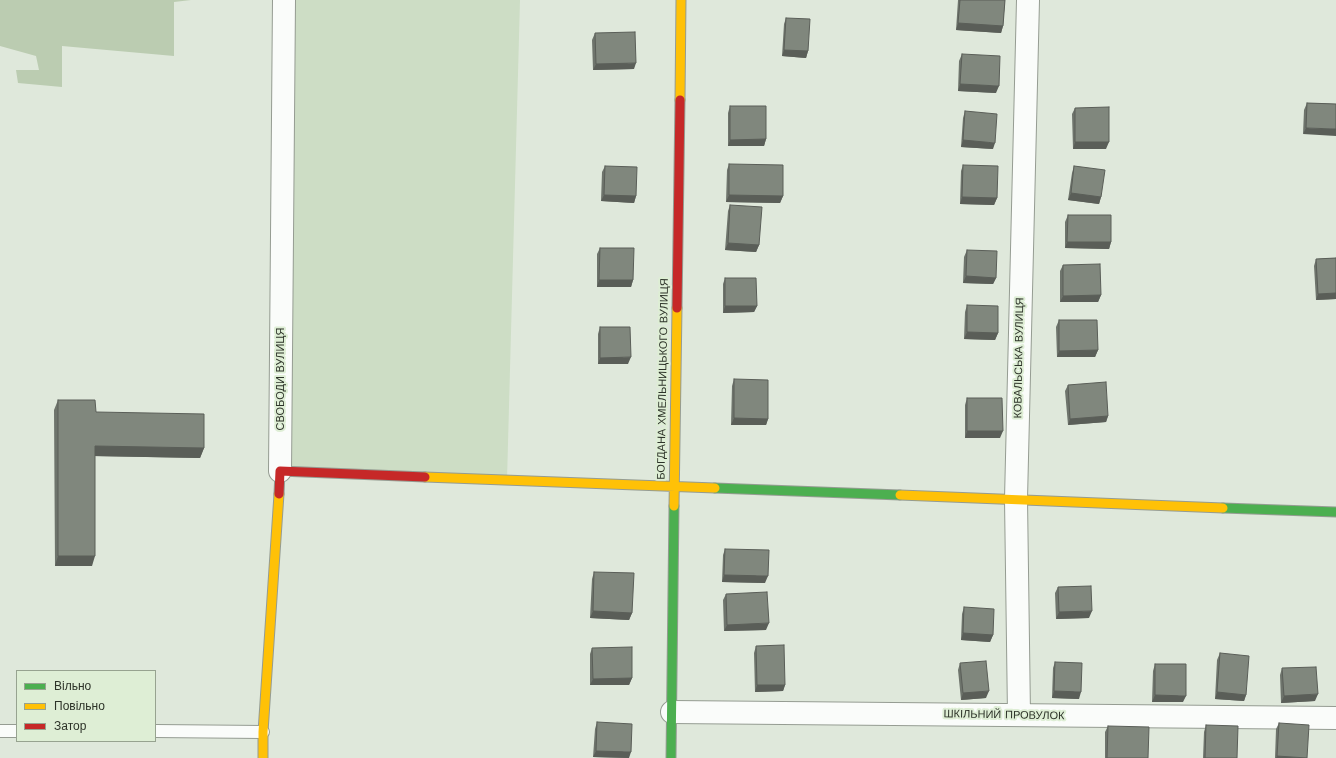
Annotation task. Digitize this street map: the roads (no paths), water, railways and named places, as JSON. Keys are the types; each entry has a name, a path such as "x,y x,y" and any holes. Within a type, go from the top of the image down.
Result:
{"street":[{"name":"СВОБОДИ ВУЛИЦЯ","path":"263,758 263,732 280,471 284,0"},
{"name":"БОГДАНА ХМЕЛЬНИЦЬКОГО ВУЛИЦЯ","path":"671,758 681,0"},
{"name":"КОВАЛЬСЬКА ВУЛИЦЯ","path":"1020,715 1016,499 1028,0"},
{"path":"280,471 1336,512"},
{"name":"ШКІЛЬНИЙ ПРОВУЛОК","path":"672,712 1336,718"}],"lane":[{"path":"0,731 16,731"},
{"path":"156,731 263,732"}]}
